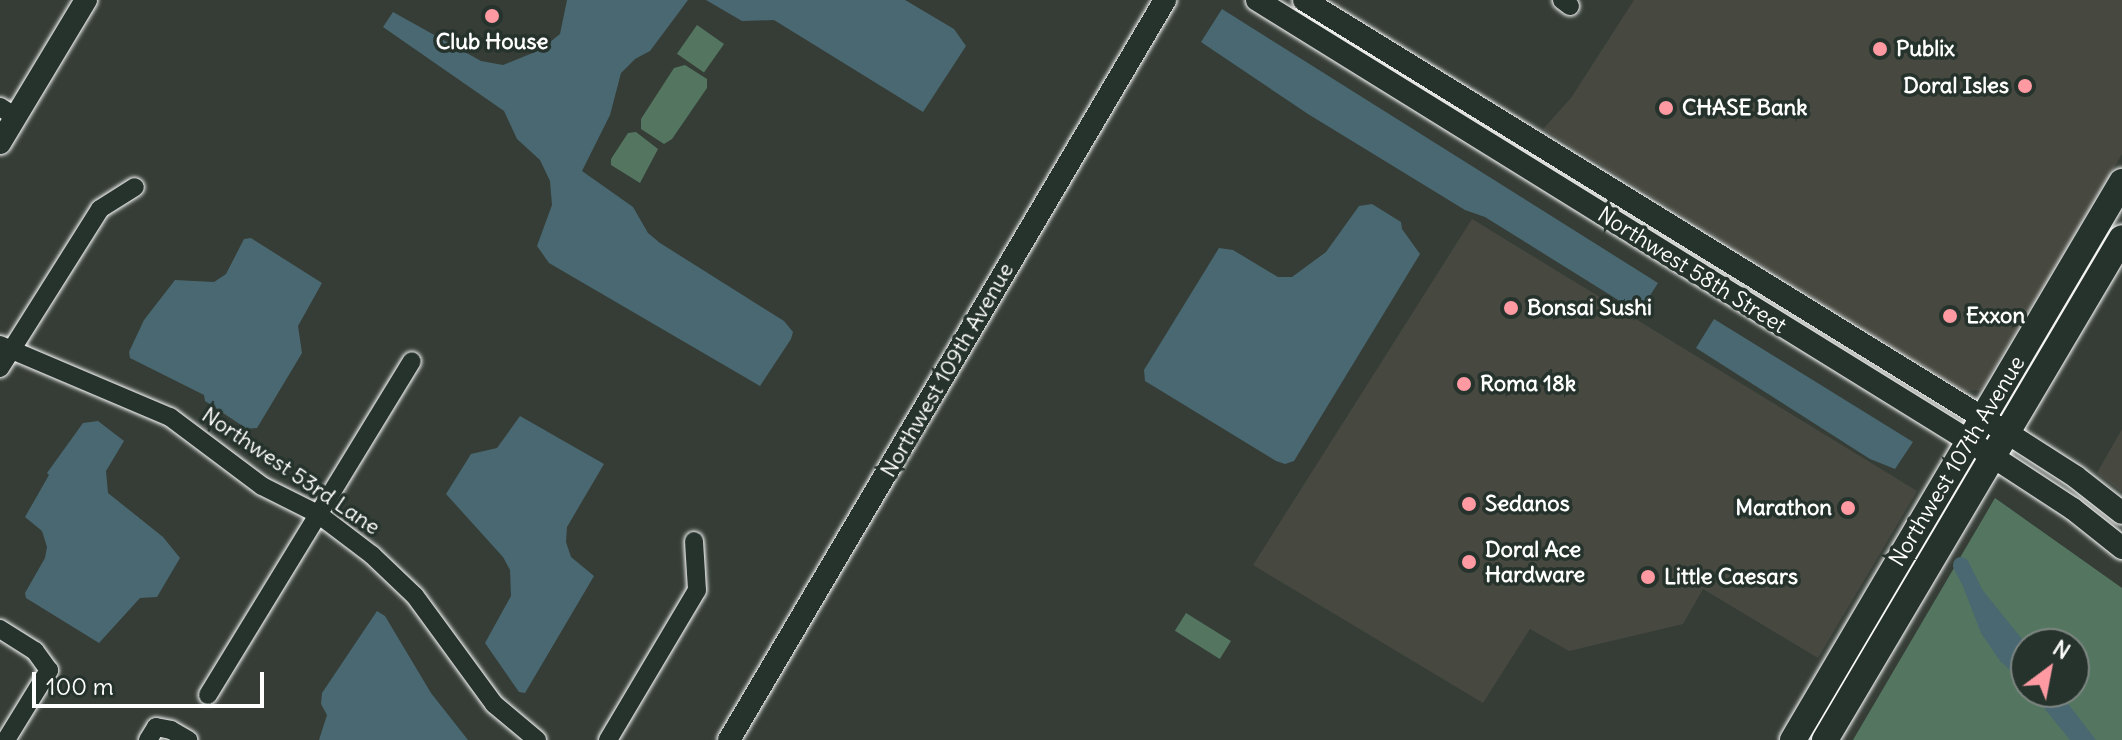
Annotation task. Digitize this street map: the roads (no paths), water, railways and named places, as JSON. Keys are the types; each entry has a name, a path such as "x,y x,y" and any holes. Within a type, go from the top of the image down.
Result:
{"main road":[{"name":"Northwest 107th Avenue","path":"1793,740 2122,182"},
{"name":"Northwest 107th Avenue","path":"1825,740 2122,238"}],"street":[{"path":"0,143 8,112 86,0"},
{"name":"Northwest 109th Avenue","path":"729,740 1165,0"},
{"name":"Northwest 58th Street","path":"1257,0 1976,430 2006,432 2076,477 2122,513"},
{"name":"Northwest 58th Street","path":"1304,0 1976,430 1992,455 2073,509 2122,548"},
{"path":"0,368 5,348 100,209 135,187"},
{"name":"Northwest 53rd Lane","path":"5,348 170,417 262,486 318,514 372,555 415,596 494,704 537,740"},
{"path":"208,695 412,361"},
{"path":"608,740 697,590 694,541"},
{"path":"0,629 35,651 49,670 6,740"},
{"path":"148,740 156,727 171,730 188,740"}],"water":[{"path":"567,0 688,0 650,51 635,59 621,73 610,115 582,171 633,207 648,233 660,243 784,321 793,332 791,339 760,386 549,263 537,246 552,205 550,181 540,160 517,139 504,111 383,27 393,12 481,61 503,65 540,50 560,34"},
{"path":"706,0 905,0 954,29 966,46 923,112 774,20 742,21"},
{"path":"1222,9 1658,283 1639,313 1485,217 1465,210 1308,114 1201,42"},
{"path":"1372,204 1401,222 1402,229 1420,254 1294,461 1285,464 1276,461 1145,381 1144,370 1219,248 1233,250 1278,277 1292,277 1326,252 1359,206"},
{"path":"251,238 322,283 298,326 302,353 257,428 247,429 205,401 204,395 130,358 129,352 144,320 175,280 214,282 226,274 244,239"},
{"path":"1714,319 1913,442 1895,469 1870,459 1696,348"},
{"path":"520,416 604,464 567,527 566,542 571,557 594,576 525,693 519,692 485,643 511,596 510,570 503,557 446,494 471,454 497,448"},
{"path":"98,421 124,441 106,471 108,493 163,537 180,558 157,597 140,598 99,643 26,598 25,593 45,558 47,547 42,531 25,517 49,475 47,473 83,423"},
{"path":"1968,572 2013,628 2010,628 2010,670 1981,633 1962,576"},
{"path":"377,611 385,616 431,693 468,740 319,740 327,715 321,704 322,693"},
{"path":"2044,708 2071,708 2096,740 2070,740"}],"waterway":[{"path":"1961,565 1975,592"}],"place":[{"name":"Club House","path":"492,16"},
{"name":"Publix","path":"1880,49"},
{"name":"Doral Isles","path":"2025,86"},
{"name":"CHASE Bank","path":"1666,108"},
{"name":"Bonsai Sushi","path":"1511,308"},
{"name":"Exxon","path":"1950,316"},
{"name":"Roma 18k","path":"1464,384"},
{"name":"Sedanos","path":"1469,504"},
{"name":"Marathon","path":"1848,508"},
{"name":"Doral Ace Hardware","path":"1469,562"},
{"name":"Little Caesars","path":"1648,577"}]}
